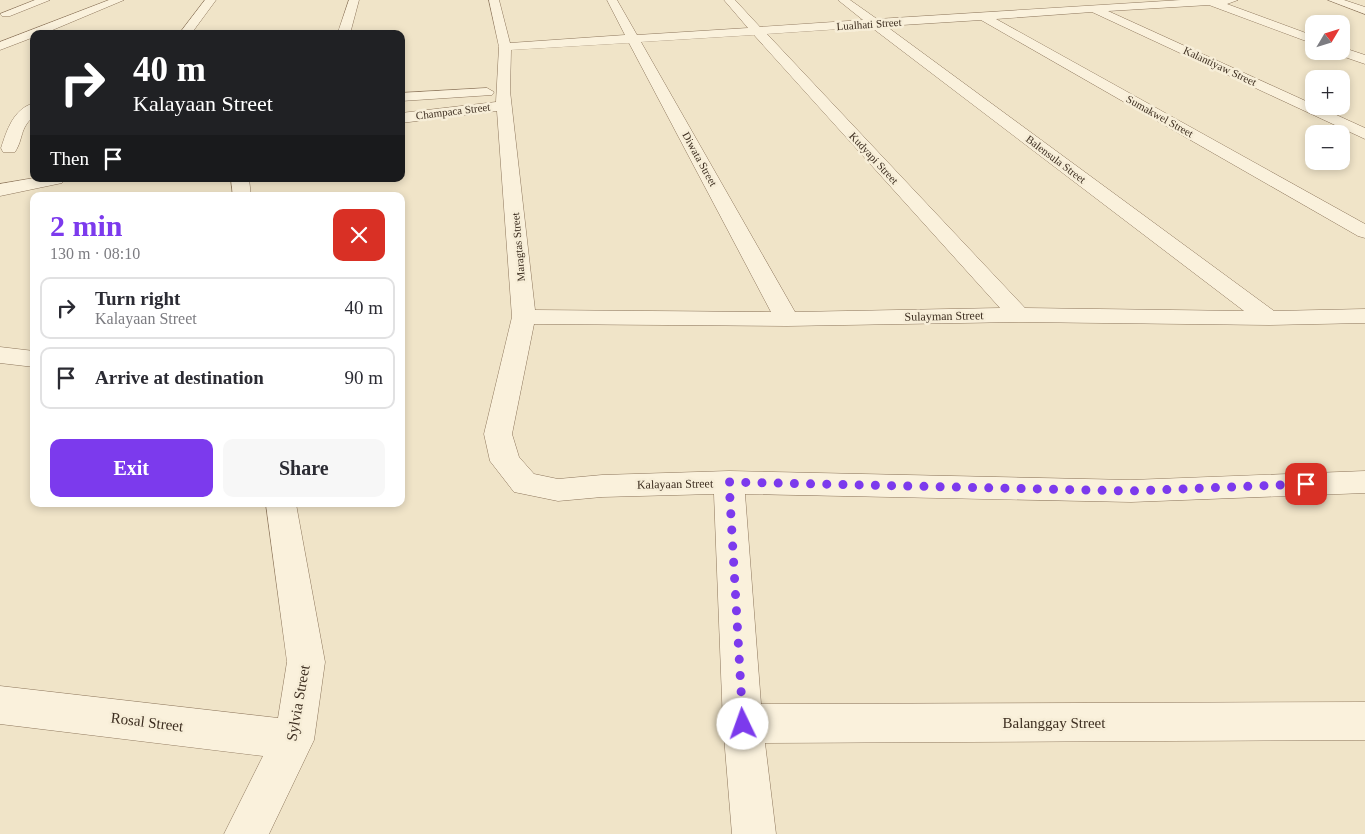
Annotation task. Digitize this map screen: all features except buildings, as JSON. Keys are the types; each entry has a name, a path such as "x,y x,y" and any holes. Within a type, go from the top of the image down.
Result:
{"street":[{"path":"3,19 45,0"},
{"path":"40,30 119,0"},
{"path":"188,30 211,0"},
{"path":"345,30 354,0"},
{"name":"Maragtas Street","path":"494,0 505,47 504,98 524,317 498,434 505,461 525,484"},
{"name":"Diwata Street","path":"612,0 787,318"},
{"name":"Kudyapi Street","path":"728,0 1019,315"},
{"name":"Balensula Street","path":"842,0 1270,318"},
{"name":"Kalantiyaw Street","path":"1074,0 1365,134"},
{"name":"Lualhati Street","path":"505,47 1234,0"},
{"path":"1334,0 1365,11"},
{"path":"1210,1 1305,37"},
{"path":"0,3 33,4"},
{"name":"Sumakwel Street","path":"962,4 1365,232"},
{"path":"3,19 17,25 45,28"},
{"path":"0,46 30,34"},
{"path":"1350,54 1365,60"},
{"path":"405,97 441,93 504,98"},
{"name":"Champaca Street","path":"405,117 504,98"},
{"path":"9,148 17,123 30,112"},
{"path":"0,190 41,182"},
{"name":"Sulayman Street","path":"524,317 787,318 1019,315 1270,318 1365,316"},
{"path":"0,356 30,360"},
{"path":"729,482 743,724 754,834"},
{"name":"Kalayaan Street","path":"525,484 558,490 602,486 729,482 1131,491 1365,482"},
{"name":"Sylvia Street","path":"246,834 294,740 306,662 281,507"},
{"name":"Rosal Street","path":"0,704 294,740"},
{"name":"Balanggay Street","path":"743,724 1365,721"}],"route":[{"path":"743,724 729,482 1131,491 1306,484"}]}
